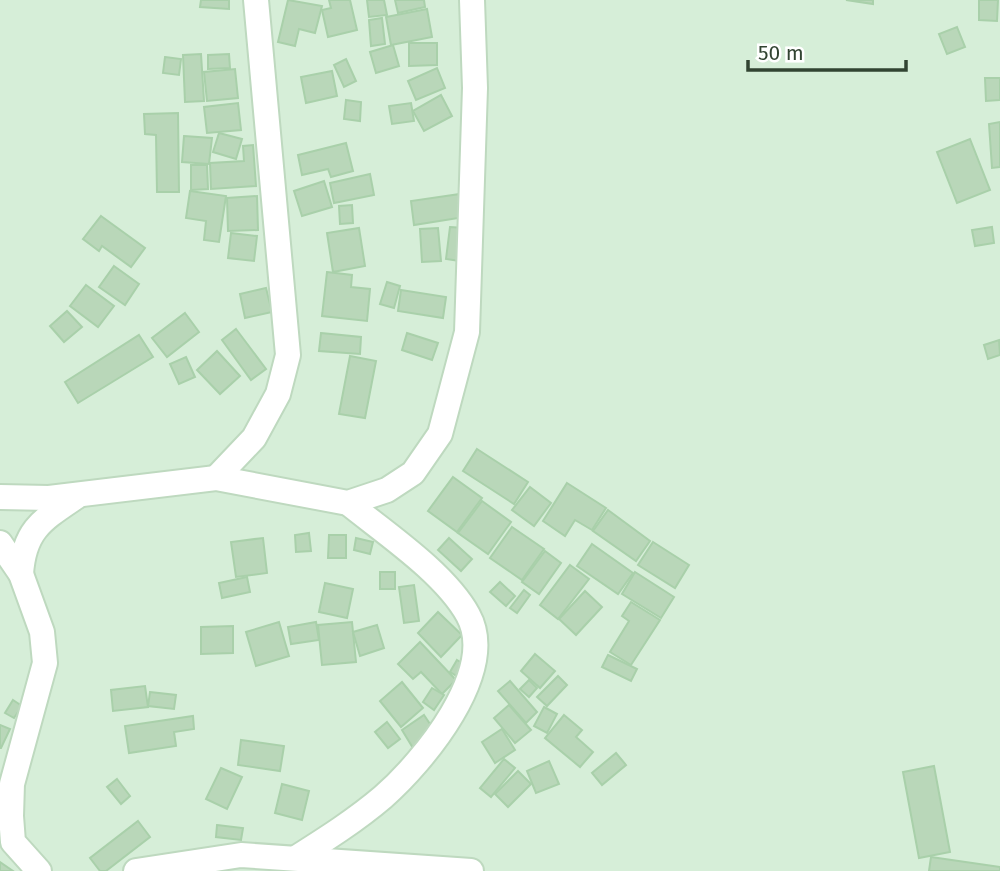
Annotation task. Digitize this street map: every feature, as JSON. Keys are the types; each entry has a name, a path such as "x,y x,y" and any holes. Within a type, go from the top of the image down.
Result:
{"street":[{"path":"216,478 254,438 278,394 288,355 256,0"},
{"path":"0,497 81,494 216,478 348,503 387,490 413,473 440,434 467,332 475,88 472,0"},
{"path":"21,574 26,542 37,525 81,494"},
{"path":"296,858 334,834 384,796 446,726 466,687 475,647 475,631 467,613 438,579 348,503"},
{"path":"0,543 21,574 42,632 45,663 12,785 6,841 39,871"},
{"path":"136,871 241,855 471,871"}],"shaded area":[{"path":"0,0 1000,0 1000,871 0,871"}],"building":[{"path":"201,0 229,0 229,9 200,7"},
{"path":"288,0 322,6 315,33 299,29 295,46 278,42"},
{"path":"329,0 350,0 357,30 328,37 322,10 331,8"},
{"path":"367,0 384,0 387,15 369,17"},
{"path":"395,0 424,0 425,7 398,13"},
{"path":"846,0 873,0 873,4"},
{"path":"979,0 998,0 997,21 979,20"},
{"path":"427,9 432,37 391,45 386,17"},
{"path":"382,18 385,44 371,46 369,20"},
{"path":"957,27 965,47 947,54 939,34"},
{"path":"409,43 437,43 437,65 409,66"},
{"path":"393,45 399,66 376,73 370,52"},
{"path":"201,54 204,101 185,102 183,55"},
{"path":"229,54 230,68 208,69 208,55"},
{"path":"165,57 181,59 179,75 163,73"},
{"path":"346,59 356,81 344,87 334,65"},
{"path":"437,68 445,88 416,100 408,81"},
{"path":"235,69 238,98 207,101 204,72"},
{"path":"332,71 337,96 306,103 301,77"},
{"path":"985,78 1000,78 1000,100 986,101"},
{"path":"441,95 452,116 424,131 413,111"},
{"path":"346,100 361,102 360,121 344,119"},
{"path":"238,103 241,130 207,133 204,107"},
{"path":"411,103 414,121 392,124 389,106"},
{"path":"178,113 179,192 157,192 156,135 145,134 144,114"},
{"path":"1000,122 1000,167 992,168 989,124"},
{"path":"219,133 242,139 236,159 213,152"},
{"path":"184,136 212,138 209,164 182,162"},
{"path":"970,139 990,190 957,203 937,152"},
{"path":"346,143 353,171 331,177 328,169 302,175 298,155"},
{"path":"253,145 256,186 211,189 210,163 244,161 243,146"},
{"path":"191,165 207,165 208,189 191,190"},
{"path":"370,174 374,195 334,203 330,183"},
{"path":"324,181 332,207 302,216 294,191"},
{"path":"190,191 226,196 219,242 204,240 206,221 186,218"},
{"path":"467,193 471,216 414,225 411,201"},
{"path":"257,196 258,230 228,231 227,198"},
{"path":"352,205 353,223 340,224 339,206"},
{"path":"101,216 145,248 131,267 102,246 99,251 83,239"},
{"path":"450,227 464,228 460,261 446,259"},
{"path":"992,227 994,243 975,246 972,230"},
{"path":"359,228 365,266 333,272 327,233"},
{"path":"438,228 441,261 422,262 420,229"},
{"path":"231,233 257,236 254,261 228,258"},
{"path":"114,266 139,284 125,305 99,287"},
{"path":"327,272 352,275 351,287 370,289 367,321 322,316"},
{"path":"387,282 400,286 394,308 380,304"},
{"path":"86,285 114,306 98,327 70,306"},
{"path":"266,288 272,312 245,318 240,294"},
{"path":"401,290 446,297 443,318 398,311"},
{"path":"67,311 82,327 64,342 50,326"},
{"path":"185,313 199,332 167,357 152,338"},
{"path":"236,329 266,369 251,380 222,340"},
{"path":"321,333 361,337 360,354 319,351"},
{"path":"407,333 438,343 432,360 402,350"},
{"path":"139,335 153,357 78,403 65,382"},
{"path":"999,340 1000,355 988,359 984,345"},
{"path":"217,351 240,376 220,394 197,370"},
{"path":"350,356 376,361 365,418 339,414"},
{"path":"186,357 195,377 179,384 170,364"},
{"path":"477,449 528,482 514,504 463,471"},
{"path":"453,477 482,498 457,532 428,511"},
{"path":"567,483 606,508 592,530 575,520 565,536 543,521"},
{"path":"530,487 551,503 534,526 512,510"},
{"path":"482,501 511,522 488,554 458,533"},
{"path":"608,510 650,541 636,561 593,531"},
{"path":"512,527 544,549 522,580 490,558"},
{"path":"309,533 311,551 296,552 295,535"},
{"path":"329,535 346,535 346,558 328,558"},
{"path":"263,538 267,573 236,577 231,542"},
{"path":"356,538 373,542 370,554 354,550"},
{"path":"449,538 472,559 461,571 438,550"},
{"path":"653,542 689,565 675,588 638,565"},
{"path":"592,544 633,573 618,594 577,566"},
{"path":"545,551 561,563 539,594 522,582"},
{"path":"570,565 589,579 558,619 540,605"},
{"path":"380,572 395,572 395,589 380,589"},
{"path":"635,572 674,597 661,618 622,594"},
{"path":"247,577 250,592 222,598 219,583"},
{"path":"500,582 515,596 506,606 490,592"},
{"path":"325,583 353,589 347,618 319,612"},
{"path":"414,585 419,621 404,623 399,587"},
{"path":"524,590 530,595 517,613 510,608"},
{"path":"585,591 602,607 576,635 559,619"},
{"path":"631,602 660,620 631,665 610,652 629,621 622,616"},
{"path":"438,612 462,635 441,657 418,633"},
{"path":"279,622 289,656 256,666 246,632"},
{"path":"316,622 319,640 291,644 288,627"},
{"path":"352,622 356,662 322,665 318,625"},
{"path":"377,625 384,648 360,656 353,632"},
{"path":"233,626 233,653 201,654 201,627"},
{"path":"420,642 456,680 442,694 421,672 413,679 398,664"},
{"path":"535,654 555,671 540,688 521,671"},
{"path":"608,655 637,669 631,681 602,667"},
{"path":"457,660 467,666 460,678 450,672"},
{"path":"558,676 567,685 547,706 537,697"},
{"path":"529,680 537,688 529,697 520,689"},
{"path":"510,681 537,712 526,723 498,691"},
{"path":"402,682 423,708 401,727 380,701"},
{"path":"145,686 148,707 113,711 111,690"},
{"path":"432,688 444,695 434,710 423,702"},
{"path":"150,692 176,695 174,709 148,706"},
{"path":"13,700 22,706 14,718 5,713"},
{"path":"509,705 531,730 515,743 494,718"},
{"path":"544,707 557,714 547,733 534,726"},
{"path":"424,715 436,733 413,748 402,730"},
{"path":"564,715 582,730 576,737 593,752 580,767 545,738"},
{"path":"193,716 194,729 174,732 176,746 129,753 125,726"},
{"path":"387,722 400,739 388,748 375,732"},
{"path":"0,725 10,729 1,748 0,748"},
{"path":"502,729 515,750 495,763 482,742"},
{"path":"241,740 284,746 280,771 238,765"},
{"path":"616,753 626,765 602,785 592,773"},
{"path":"504,759 515,768 491,797 480,788"},
{"path":"549,761 559,784 536,793 527,771"},
{"path":"934,766 950,852 919,858 903,772"},
{"path":"221,768 242,777 227,809 206,799"},
{"path":"518,771 531,784 508,807 495,794"},
{"path":"117,779 130,796 121,804 107,787"},
{"path":"282,784 309,791 302,820 275,813"},
{"path":"138,821 150,837 106,871 100,871 90,858"},
{"path":"217,825 243,828 241,840 216,837"},
{"path":"931,857 1000,867 1000,871 929,871"},
{"path":"0,862 13,871 0,871"}]}
